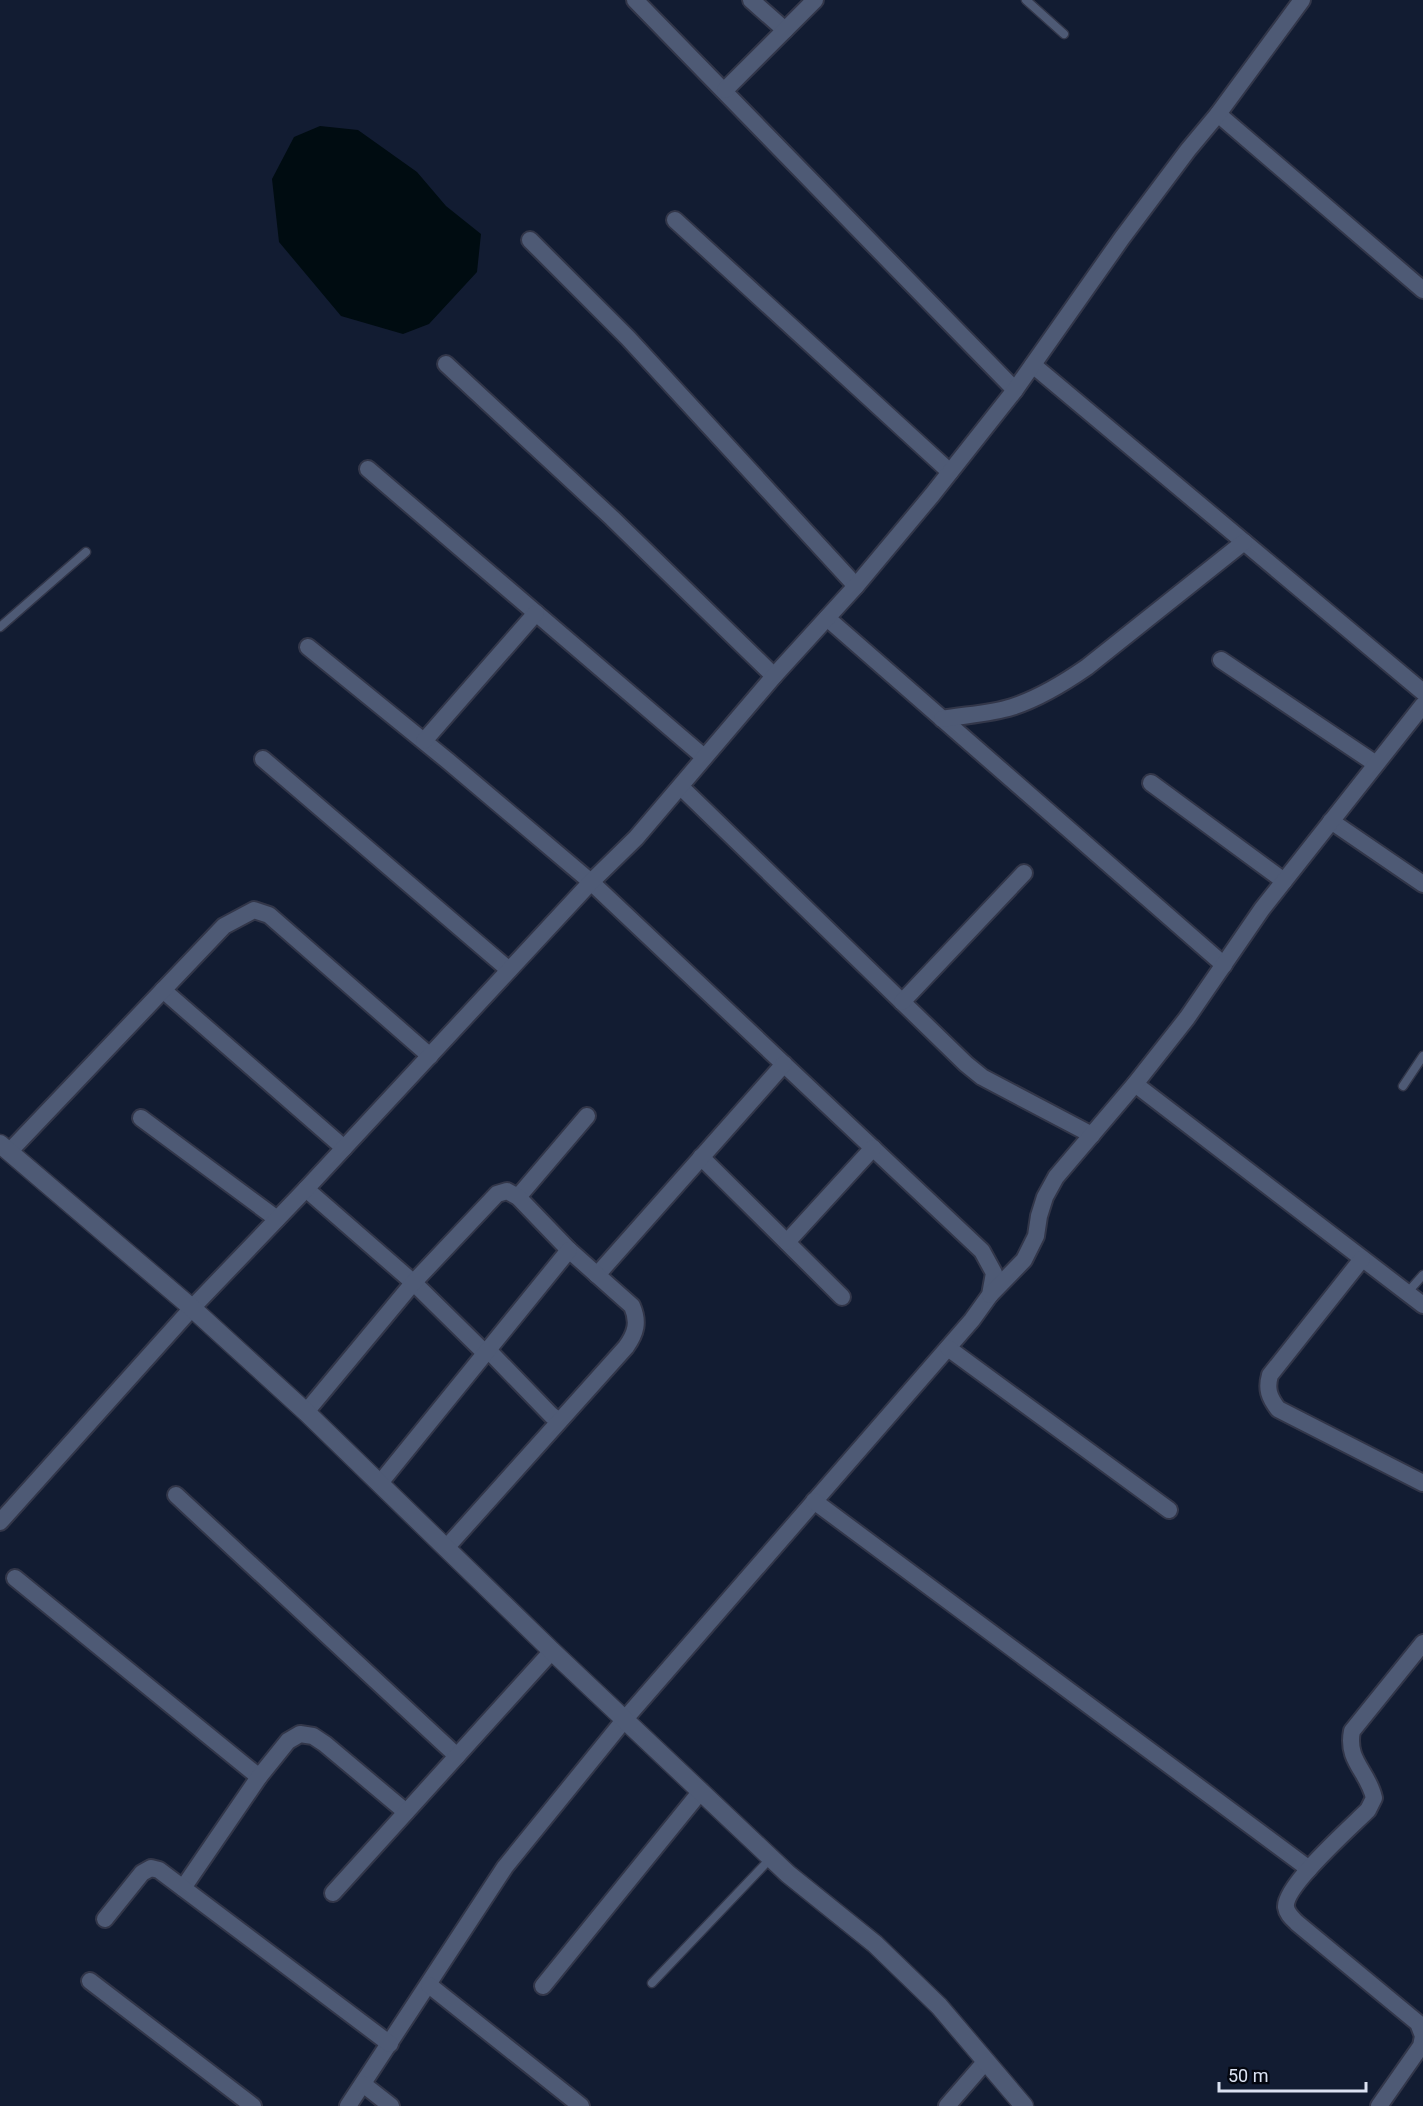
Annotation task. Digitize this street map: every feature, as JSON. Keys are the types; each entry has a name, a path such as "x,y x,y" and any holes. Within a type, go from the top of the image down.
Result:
{"street":[{"path":"635,0 1015,390"},
{"path":"725,90 815,0"},
{"path":"0,1522 192,1308 306,1189 591,882 636,838 774,676 856,586 1015,390 1122,238 1302,0"},
{"path":"755,1 785,30"},
{"path":"1218,114 1423,290"},
{"path":"675,220 950,472"},
{"path":"530,240 628,338 856,586"},
{"path":"446,364 612,518 774,676"},
{"path":"1033,365 1423,692"},
{"path":"368,469 704,757"},
{"path":"942,719 1011,708 1041,696 1065,682 1244,542"},
{"path":"424,741 536,613"},
{"path":"827,618 1224,965"},
{"path":"308,647 591,882 982,1251 994,1273 990,1295"},
{"path":"1221,660 1376,764"},
{"path":"348,2106 505,1868 625,1719 972,1320 990,1295 1024,1260 1036,1236 1045,1197 1056,1177 1135,1084 1284,881 1423,705"},
{"path":"263,759 509,970"},
{"path":"1151,783 1284,881"},
{"path":"681,787 950,1049 982,1077 1092,1135"},
{"path":"1331,821 1420,877"},
{"path":"902,1002 1024,873"},
{"path":"430,1056 269,915 254,910 224,926 4,1148 192,1308 306,1412 552,1652 771,1857 874,1944 939,2006 1024,2106"},
{"path":"163,990 344,1148"},
{"path":"597,1275 784,1064"},
{"path":"1135,1084 1423,1305"},
{"path":"518,1197 587,1116"},
{"path":"141,1118 277,1219"},
{"path":"787,1242 873,1148"},
{"path":"701,1157 842,1297"},
{"path":"306,1189 413,1283 480,1348 489,1350 559,1421"},
{"path":"306,1412 413,1283 497,1194 507,1191 518,1197 569,1250 632,1306 637,1317 636,1328 626,1347 446,1548"},
{"path":"380,1483 569,1250"},
{"path":"1362,1259 1270,1375 1267,1385 1270,1398 1278,1409 1423,1483"},
{"path":"948,1347 1169,1510"},
{"path":"176,1495 457,1756"},
{"path":"814,1501 1309,1869"},
{"path":"15,1578 259,1777"},
{"path":"1379,2106 1421,2046 1422,2030 1418,2023 1289,1915 1286,1907 1289,1893 1309,1869 1368,1810 1374,1798 1372,1786 1353,1756 1350,1744 1352,1731 1423,1643"},
{"path":"333,1893 552,1652"},
{"path":"183,1888 259,1777 288,1741 300,1734 313,1736 325,1744 406,1812"},
{"path":"543,1986 701,1791"},
{"path":"105,1918 147,1869 159,1870 390,2044"},
{"path":"90,1981 253,2106"},
{"path":"429,1985 581,2106"},
{"path":"947,2106 986,2061"},
{"path":"363,2085 391,2106"}],"lane":[{"path":"1026,0 1064,34"},
{"path":"0,627 86,552"},
{"path":"1403,1086 1423,1056"},
{"path":"1407,1293 1423,1275"},
{"path":"652,1983 771,1857"}],"shaded area":[{"path":"320,126 358,130 417,172 446,206 481,234 477,272 429,324 403,334 341,316 279,242 272,179 294,137"}]}
